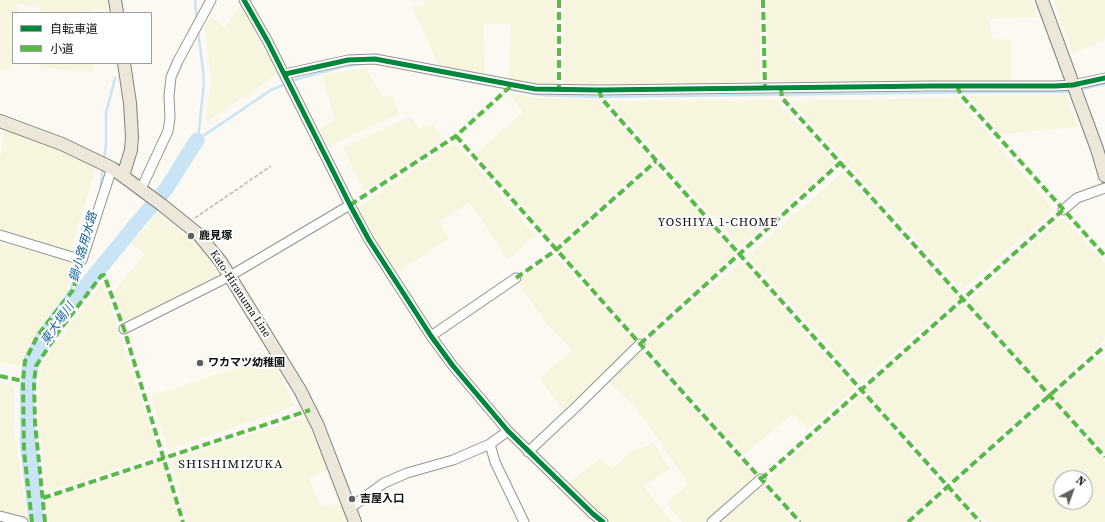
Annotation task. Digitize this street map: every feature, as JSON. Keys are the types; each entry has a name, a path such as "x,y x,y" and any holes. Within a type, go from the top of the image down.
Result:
{"main road":[{"path":"115,0 117,12"},
{"path":"1042,0 1097,149 1105,176"},
{"path":"123,176 131,150 132,131 130,103 124,64"},
{"name":"Kato-Hiranuma Line","path":"0,121 62,144 112,168 187,224 210,248 230,276 286,366 310,410 355,522"}],"street":[{"path":"141,189 168,131 170,118 169,96 172,77 178,61 211,0"},
{"path":"244,0 285,74 369,240 431,336 453,366 508,431 528,452 603,522"},
{"path":"285,74 348,60 375,59 535,89 599,90 1073,85 1105,78"},
{"path":"0,235 82,260 112,168"},
{"path":"1063,210 1077,198 1105,188"},
{"path":"124,329 230,276 350,205"},
{"path":"431,336 516,278"},
{"path":"528,452 640,344"},
{"path":"350,508 384,483 406,473 453,460 490,444 508,431"},
{"path":"490,444 495,462 524,522"},
{"path":"712,522 761,479"},
{"path":"0,516 23,522"}],"path":[{"path":"187,224 271,166"}],"shaded area":[{"path":"0,0 109,0 111,11 93,9 92,12 41,12 40,7 18,4 17,12 12,12 11,70 0,70"},
{"path":"424,0 555,0 557,86 535,85 509,79 510,24 483,24 485,74 438,65 412,6 424,5"},
{"path":"564,0 760,0 760,82 564,85"},
{"path":"767,0 1031,0 1037,17 990,19 992,39 1011,40 1011,82 768,81"},
{"path":"1053,0 1105,0 1105,39 1073,53"},
{"path":"240,5 278,74 205,123 211,80 205,27 211,16 225,28"},
{"path":"40,64 93,64 93,72 40,67"},
{"path":"365,68 383,97 391,95 399,113 328,147 319,129 335,120 322,75"},
{"path":"508,93 536,98 597,99 651,161 557,244 476,154 523,112"},
{"path":"1066,95 1078,127 1000,134 969,96"},
{"path":"957,98 1054,210 962,290 791,101"},
{"path":"776,100 835,163 740,247 610,101"},
{"path":"411,116 418,129 433,123 442,142 364,191 343,148"},
{"path":"3,129 97,165 70,251 0,229 0,158 3,143"},
{"path":"455,142 535,235 508,260 470,202 439,221 449,238 396,274 357,208"},
{"path":"655,166 736,254 639,339 561,251"},
{"path":"843,172 958,299 861,381 748,256"},
{"path":"158,213 197,246 223,277 125,325 115,290 145,254 131,243"},
{"path":"1062,217 1105,263 1105,339 1049,391 969,301"},
{"path":"0,243 74,260 67,291 37,334 20,366 0,362"},
{"path":"555,256 636,343 565,412 539,378 573,350 546,323 517,281"},
{"path":"741,262 855,389 808,429 793,414 744,454 645,344"},
{"path":"103,282 159,455 47,492 39,425 39,383 41,367 54,346"},
{"path":"963,304 1045,396 949,481 866,390"},
{"path":"640,350 756,479 705,522 682,522 666,503 689,484 635,406 607,381"},
{"path":"270,356 295,406 168,450 151,396"},
{"path":"1100,357 1105,362 1105,453 1054,397"},
{"path":"0,383 15,387 14,430 27,519 0,512"},
{"path":"862,395 942,487 904,522 804,522 767,480"},
{"path":"1050,400 1105,462 1105,522 987,522 954,486"},
{"path":"305,417 328,469 309,479 321,507 342,504 348,522 188,522 170,460"},
{"path":"653,443 670,469 643,486 672,522 608,522 598,515 569,483 601,458 612,469 631,452"},
{"path":"163,462 181,522 49,522 46,500"},
{"path":"763,486 795,522 720,522"},
{"path":"948,490 976,522 913,522"}],"waterway":[{"path":"195,0 197,20"},
{"path":"198,31 204,83 198,139"},
{"path":"197,140 271,90 294,80 342,67 367,63"},
{"name":"鍋小路用水路","path":"104,160 106,144 106,113 115,78"},
{"path":"456,79 540,95 591,97 1071,91"},
{"path":"1078,90 1105,84"},
{"name":"東大場川","path":"37,522 28,428 27,388 31,365 37,352 56,322 166,189 197,140"},
{"name":"鍋小路用水路","path":"100,190 103,167"},
{"name":"鍋小路用水路","path":"30,522 21,443 24,361 37,335 71,289 80,262"}],"marked path":[{"path":"559,0 559,89"},
{"path":"763,0 765,88"},
{"path":"350,205 456,136 512,85"},
{"path":"957,86 961,95 1105,256"},
{"path":"781,88 782,98 1105,457"},
{"path":"599,90 602,99 980,522"},
{"path":"456,136 695,406 800,522"},
{"path":"516,278 556,250 656,161"},
{"path":"640,344 841,162"},
{"path":"761,479 1063,210"},
{"path":"32,522 24,451 23,381 25,361 38,335 73,290 82,260"},
{"path":"45,522 35,423 34,382 36,366 59,331 101,276 104,275 124,329 183,522"},
{"path":"908,522 1105,346"},
{"path":"0,376 23,381"},
{"path":"43,498 310,410"}],"cycle path":[{"path":"244,0 268,42 369,240 431,336 453,366 508,431 603,522"},
{"path":"285,74 348,60 375,59 535,89 599,90 1055,86 1073,85 1105,78"}],"place":[{"name":"鹿見塚","path":"191,236"},
{"name":"ワカマツ幼稚園","path":"200,363"},
{"name":"吉屋入口","path":"352,499"}],"district":[{"name":"YOSHIYA 1-CHOME","path":"718,223"},
{"name":"SHISHIMIZUKA","path":"231,465"}]}
